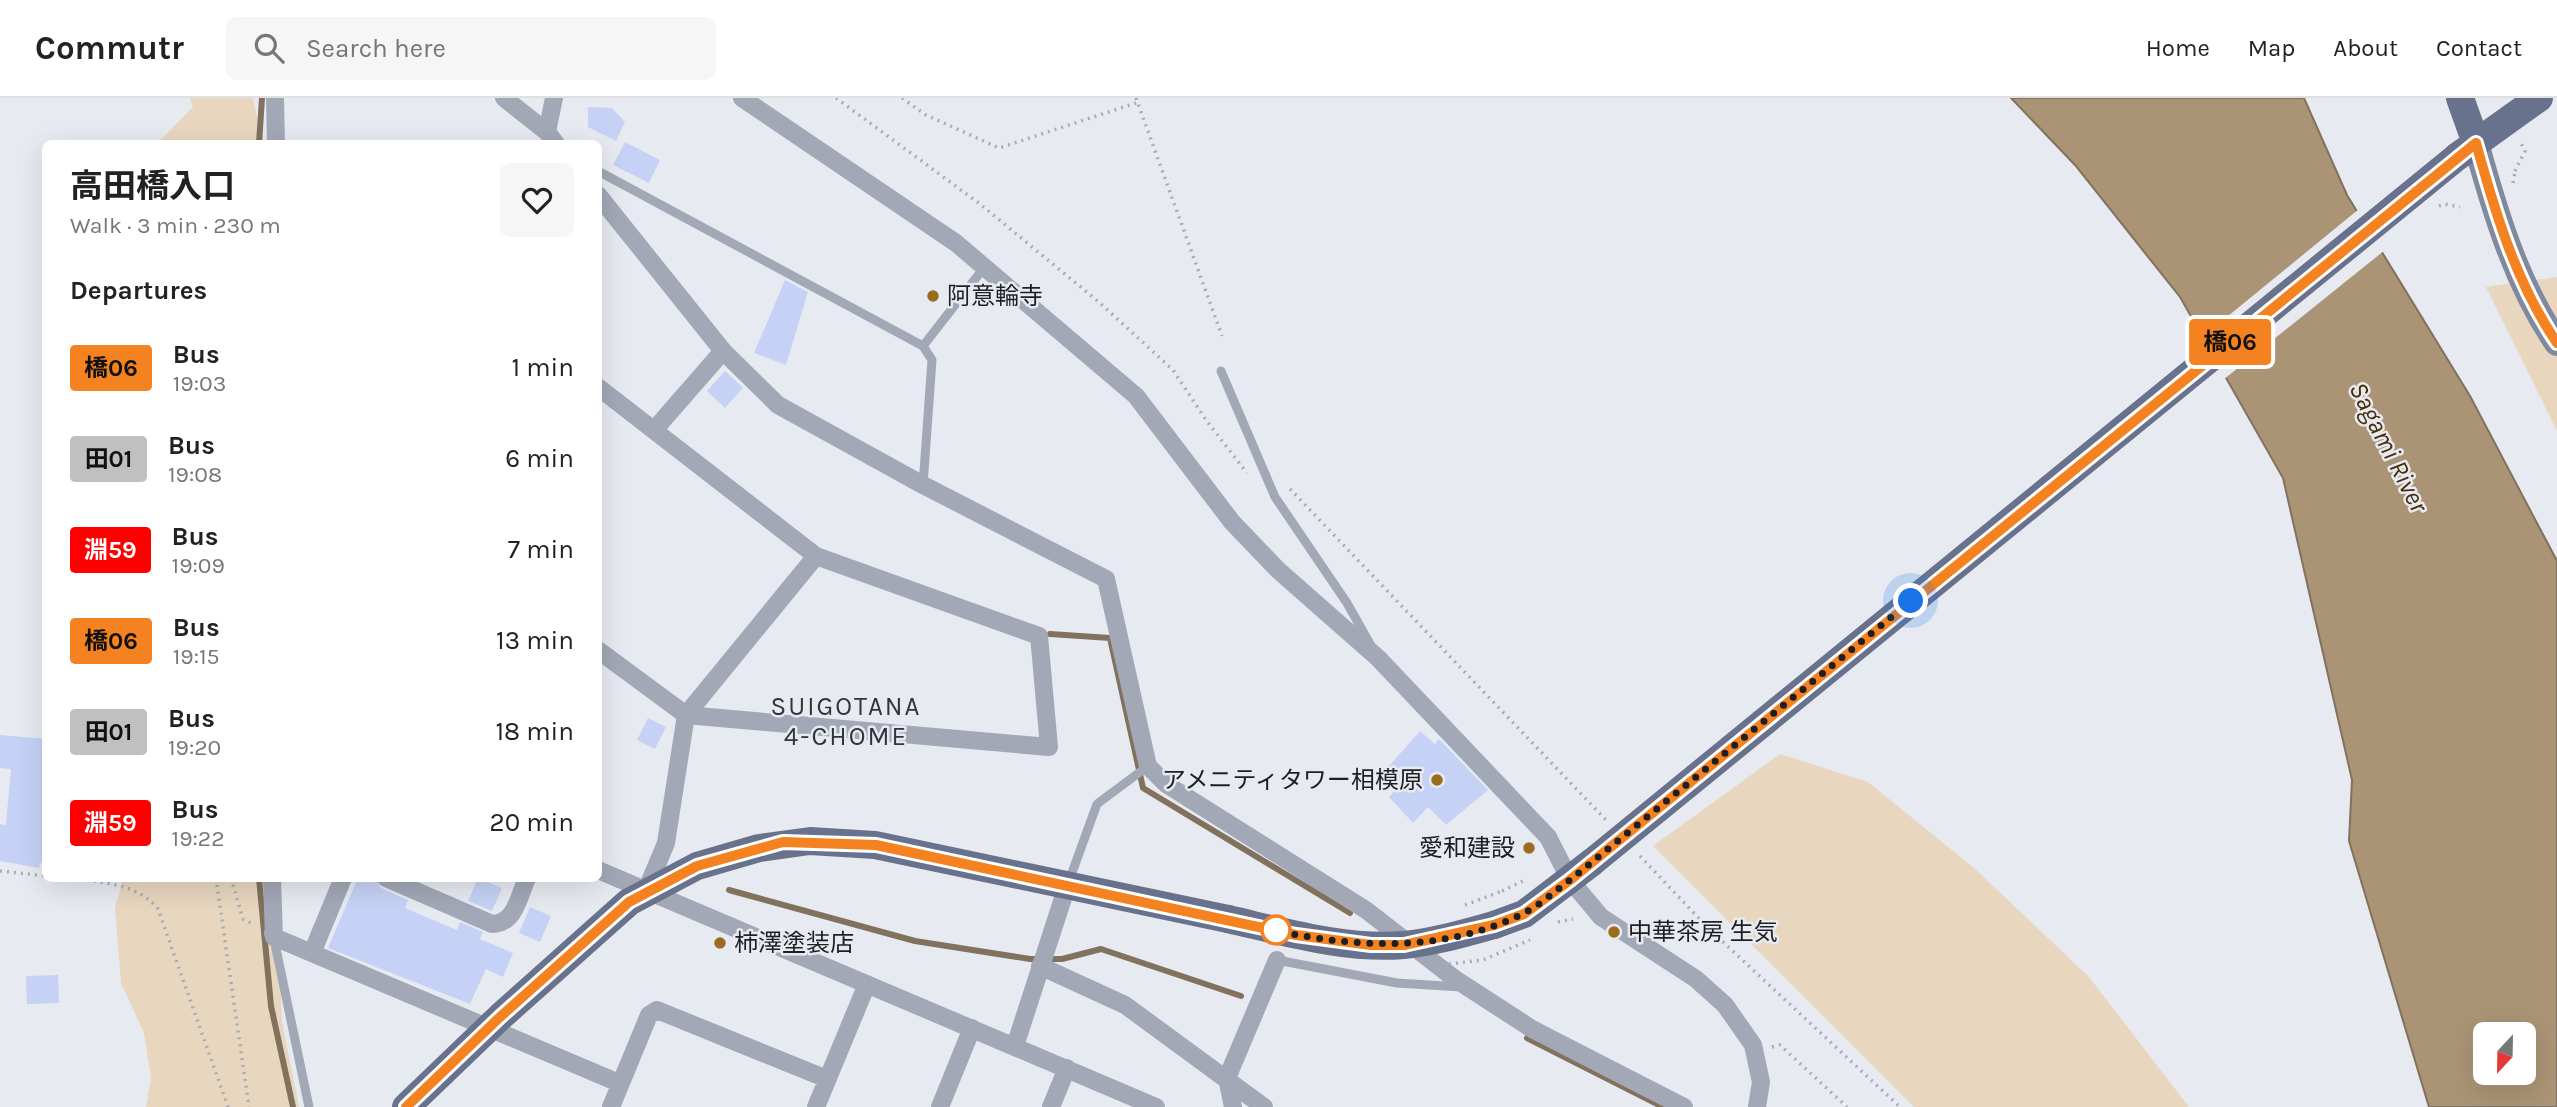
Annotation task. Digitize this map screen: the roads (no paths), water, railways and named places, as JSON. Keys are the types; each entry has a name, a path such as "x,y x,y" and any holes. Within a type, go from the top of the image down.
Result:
{"main road":[{"path":"2460,98 2467,149 2525,287 2557,343"},
{"path":"406,1107 601,926 646,891 697,866 728,855 783,842 876,845 1296,935 1371,945 1404,945 1494,925 1524,914 1581,871 2467,149 2539,98"}],"street":[{"path":"275,98 276,140"},
{"path":"503,98 552,138"},
{"path":"552,138 554,98"},
{"path":"742,98 956,243 983,269 1080,345 1136,396 1232,522 1278,570 1378,658 1581,871 1601,916 1696,979 1741,1024 1759,1064 1761,1082 1757,1107"},
{"path":"602,200 723,351 778,405 923,485 1106,579 1146,767 1166,784 1366,910 1467,987 1532,1030 1684,1107"},
{"path":"654,429 723,351"},
{"path":"602,390 816,556 1039,636 1049,747 686,715 602,653"},
{"path":"646,891 667,843 686,715 816,556"},
{"path":"602,872 1156,1107"},
{"path":"272,882 273,935 488,1029 620,1083"},
{"path":"312,953 341,882"},
{"path":"395,882 492,924 499,924 511,916 525,882"},
{"path":"1015,1046 1067,886"},
{"path":"1233,1107 1227,1078 1278,960"},
{"path":"1040,966 1125,1005 1264,1107"},
{"path":"816,1107 867,984"},
{"path":"611,1107 649,1014 657,1010 827,1079"},
{"path":"940,1107 972,1028"},
{"path":"1051,1107 1067,1068"}],"lane":[{"path":"602,173 923,346 932,360 923,485"},
{"path":"923,346 983,269"},
{"path":"1221,372 1275,497 1347,603 1378,658"},
{"path":"1067,886 1097,804 1146,767"},
{"path":"273,935 309,1107"},
{"path":"1278,960 1396,983 1467,987"}],"water":[{"name":"Sagami River","path":"2011,98 2304,98 2347,195 2470,396 2557,561 2557,1107 2429,1107 2349,841 2352,780 2283,478 2180,297 2075,165"}],"waterway":[{"path":"259,140 262,98"},
{"path":"1050,634 1110,638 1143,788 1350,913"},
{"path":"259,882 271,1006 293,1107"},
{"path":"729,890 915,941 1030,959 1062,959 1101,949 1241,996"},
{"path":"1527,1038 1663,1107"}],"place":[{"name":"阿意輪寺","path":"933,296"},
{"name":"アメニティタワー相模原","path":"1437,780"},
{"name":"愛和建設","path":"1529,848"},
{"name":"中華茶房 生気","path":"1614,932"},
{"name":"柿澤塗装店","path":"720,943"}],"district":[{"name":"SUIGOTANA 4-CHOME","path":"846,721"}]}
